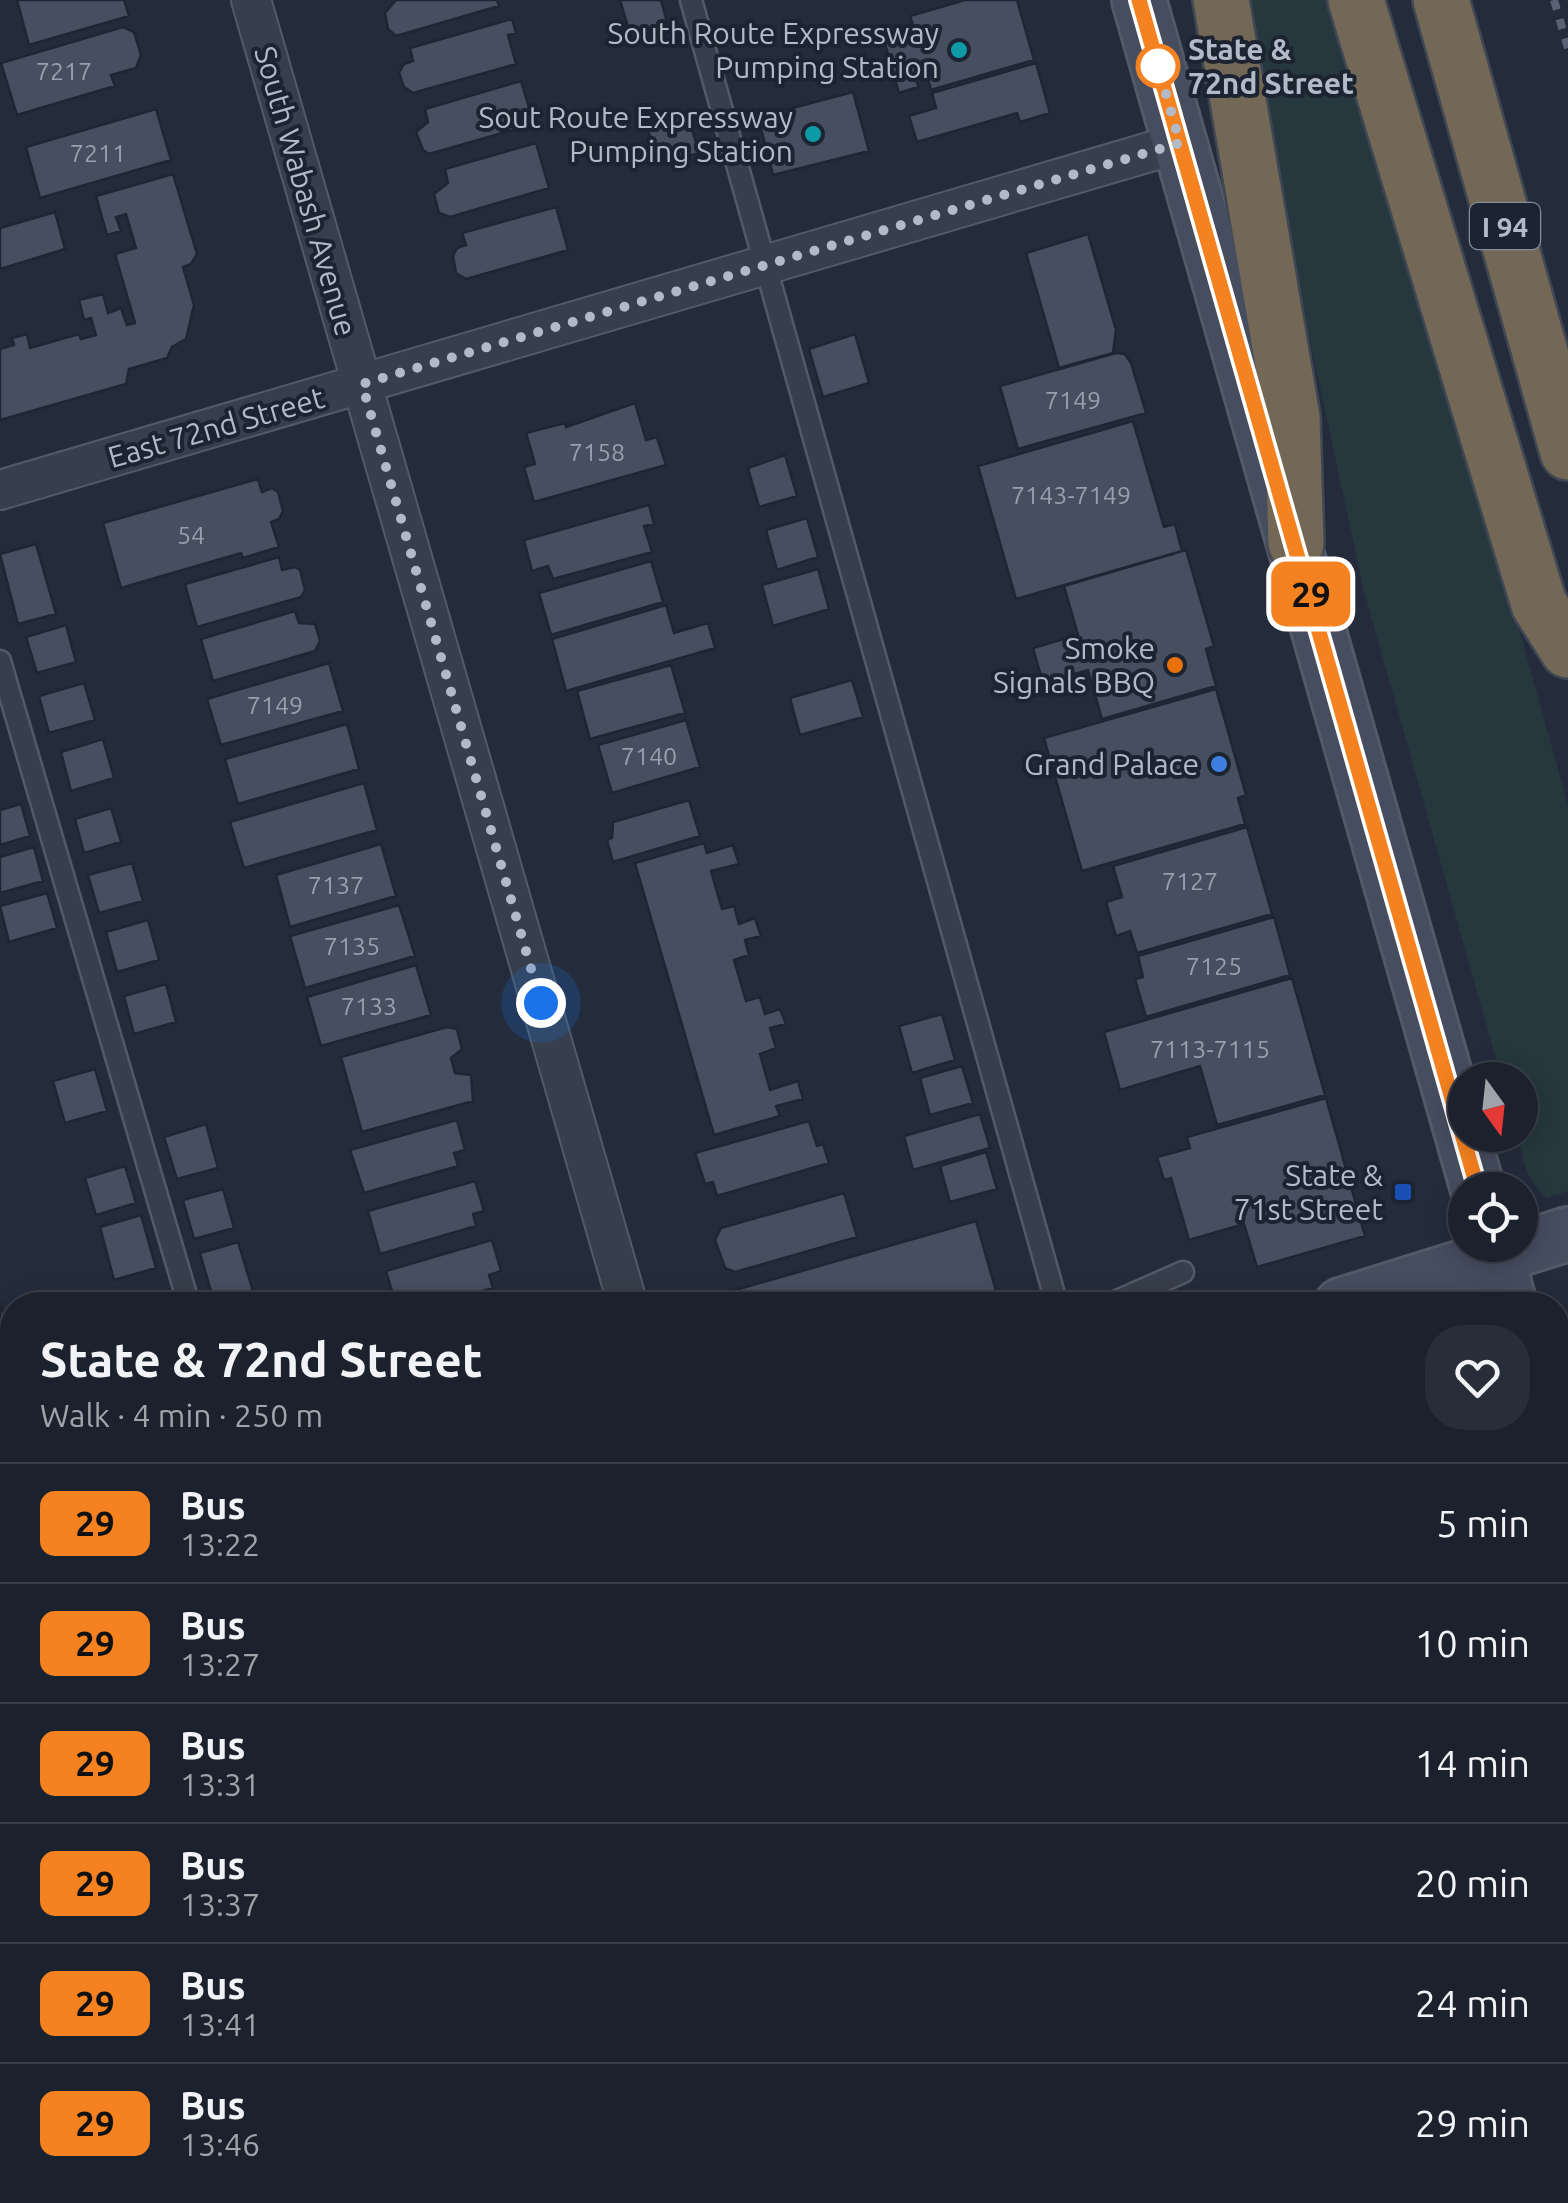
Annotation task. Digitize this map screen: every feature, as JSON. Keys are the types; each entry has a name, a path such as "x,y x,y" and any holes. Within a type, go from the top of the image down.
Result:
{"highway":[{"path":"1222,0 1292,417 1296,543"},
{"path":"1356,0 1539,604 1568,650"},
{"name":"I 94","path":"1441,0 1568,452"}],"main road":[{"path":"1138,0 1473,1172"},
{"path":"1538,1241 1568,1234"},
{"path":"1377,1292 1461,1262"},
{"path":"1498,1262 1506,1292"}],"street":[{"name":"South Wabash Avenue","path":"251,0 624,1292"},
{"name":"East 72nd Street","path":"0,490 1180,143"}],"lane":[{"path":"691,0 1052,1292"},
{"path":"0,661 185,1292"},
{"path":"1138,1292 1183,1272"}],"shaded area":[{"path":"1245,0 1337,0 1389,165 1568,805 1568,1191 1547,1198 1538,1189 1538,1172 1528,1172 1522,1152 1538,1152 1538,1062 1497,1062 1364,591 1278,192"}],"building":[{"path":"17,0 124,0 129,16 29,45"},
{"path":"396,0 497,0 499,6 396,36 388,29 385,13"},
{"path":"620,0 661,0 668,26 631,37"},
{"name":"South Route Expressway Pumping Station","path":"965,0 1017,0 1034,60 931,90 927,75 916,77 918,87 899,93 884,40 915,31 910,16"},
{"path":"512,19 516,33 508,35 516,64 413,93 404,87 399,73 404,64 413,61 410,48"},
{"path":"123,27 134,32 141,55 136,68 111,75 115,86 17,115 1,63"},
{"path":"1036,63 1050,113 1020,122 1017,113 917,142 909,116 936,108 932,93"},
{"path":"521,81 534,124 429,154 423,150 416,132 428,122 425,109"},
{"name":"Sout Route Expressway Pumping Station","path":"853,92 869,151 773,175 758,117"},
{"path":"156,109 171,160 40,198 26,147"},
{"path":"687,112 699,153 658,165 646,123"},
{"path":"536,143 549,188 450,217 439,213 434,194 448,183 445,169"},
{"path":"173,174 197,254 191,264 183,267 194,305 186,339 172,347 167,358 129,369 126,384 0,420 0,349 14,345 12,338 27,334 30,348 79,334 81,339 96,335 91,318 84,320 79,300 103,294 108,313 121,308 127,325 135,323 115,254 136,248 126,214 116,217 121,231 107,235 96,196"},
{"path":"556,207 568,250 466,279 456,273 453,256 457,248 466,245 462,233"},
{"path":"55,212 65,249 0,269 0,228"},
{"path":"1088,234 1116,330 1113,353 1059,368 1026,253"},
{"path":"855,334 869,383 823,397 809,349"},
{"path":"1116,353 1125,354 1131,363 1146,413 1018,449 1000,386"},
{"path":"635,403 646,440 657,437 666,465 534,502 524,467 535,464 526,433 565,423 566,427"},
{"path":"1133,421 1164,527 1175,524 1182,551 1016,599 978,466"},
{"path":"785,455 797,496 759,507 748,468"},
{"path":"258,479 262,492 272,488 278,492 283,511 279,519 271,522 279,547 243,558 241,553 121,588 103,523"},
{"path":"649,505 654,524 644,526 652,552 553,579 548,566 532,571 524,540"},
{"path":"807,518 818,557 777,570 766,530"},
{"path":"36,544 56,614 18,624 0,554"},
{"path":"1186,550 1214,646 1206,649 1216,686 1102,719 1088,670 1043,683 1033,648 1078,635 1064,586"},
{"path":"279,557 282,570 300,570 305,590 301,597 197,627 185,584"},
{"path":"651,561 663,602 551,635 539,593"},
{"path":"818,569 829,609 773,626 762,585"},
{"path":"666,605 674,633 708,623 715,648 566,691 552,639"},
{"path":"295,611 299,623 315,624 320,641 315,651 213,681 201,639"},
{"path":"66,625 76,662 37,673 26,637"},
{"path":"329,663 343,711 221,745 207,699"},
{"path":"671,665 685,713 590,739 577,691"},
{"path":"852,680 863,717 800,735 790,698"},
{"path":"84,683 95,720 49,733 39,696"},
{"path":"1216,689 1246,795 1238,798 1245,824 1082,871 1044,738"},
{"path":"686,720 700,767 612,793 598,745"},
{"path":"347,724 359,769 238,804 225,759"},
{"path":"103,739 114,778 71,791 61,752"},
{"path":"364,783 377,830 244,868 230,822"},
{"path":"689,800 700,836 613,862 607,840 612,838 613,822"},
{"path":"21,804 30,836 0,845 0,810"},
{"path":"111,808 121,842 84,853 75,819"},
{"path":"1247,827 1272,914 1137,953 1130,931 1116,936 1106,902 1122,897 1113,866"},
{"path":"704,843 707,853 733,845 739,864 711,871 722,909 734,906 739,924 755,918 761,936 745,940 749,955 734,960 746,1001 760,997 765,1014 780,1009 786,1024 770,1028 776,1048 760,1054 770,1090 798,1081 803,1099 776,1106 780,1116 714,1135 635,863"},
{"path":"381,844 396,896 290,927 276,875"},
{"path":"34,847 43,881 0,893 0,857"},
{"path":"132,863 143,901 99,913 88,875"},
{"path":"47,893 57,928 9,942 0,906"},
{"path":"399,905 415,956 305,988 290,936"},
{"path":"1274,917 1290,975 1146,1017 1135,979 1143,977 1138,956"},
{"path":"148,920 159,960 117,972 106,932"},
{"path":"416,965 431,1015 321,1046 307,997"},
{"path":"1292,978 1325,1095 1217,1125 1200,1066 1120,1090 1104,1032"},
{"path":"166,984 176,1022 134,1034 124,996"},
{"path":"942,1014 955,1060 912,1073 899,1026"},
{"path":"447,1027 457,1029 462,1049 451,1058 455,1073 471,1075 473,1101 362,1132 341,1057"},
{"path":"962,1066 973,1103 930,1115 920,1078"},
{"path":"95,1069 107,1111 65,1123 53,1081"},
{"path":"1326,1098 1365,1236 1257,1267 1244,1224 1189,1240 1171,1178 1164,1180 1157,1157 1190,1148 1187,1137"},
{"path":"980,1114 990,1148 913,1170 904,1136"},
{"path":"457,1120 465,1150 454,1153 458,1166 364,1193 350,1150"},
{"path":"809,1121 817,1146 823,1144 829,1163 717,1196 713,1182 705,1184 695,1153"},
{"path":"206,1124 218,1168 177,1179 164,1137"},
{"path":"986,1152 997,1189 950,1202 940,1166"},
{"path":"125,1166 136,1203 96,1215 85,1178"},
{"path":"475,1181 484,1211 473,1214 476,1226 380,1254 368,1211"},
{"path":"223,1189 234,1228 194,1239 183,1200"},
{"path":"844,1193 857,1237 735,1272 725,1268 715,1240 721,1228"},
{"path":"141,1215 156,1268 114,1280 100,1227"},
{"path":"976,1221 996,1292 732,1292"},
{"path":"492,1240 501,1271 489,1275 493,1288 479,1292 392,1292 386,1271"},
{"path":"238,1242 253,1291 211,1292 200,1253"}],"railway":[{"path":"1554,0 1568,48"}],"bus line":[{"name":"29","path":"1139,0 1473,1172"}],"place":[{"name":"South Route Expressway Pumping Station","path":"959,50"},
{"name":"State & 72nd Street","path":"1158,66"},
{"name":"Sout Route Expressway Pumping Station","path":"813,134"},
{"name":"Smoke Signals BBQ","path":"1175,665"},
{"name":"Grand Palace","path":"1219,764"},
{"name":"State & 71st Street","path":"1403,1192"}],"route":[{"path":"541,1003 362,384 1180,143 1158,66"}]}
